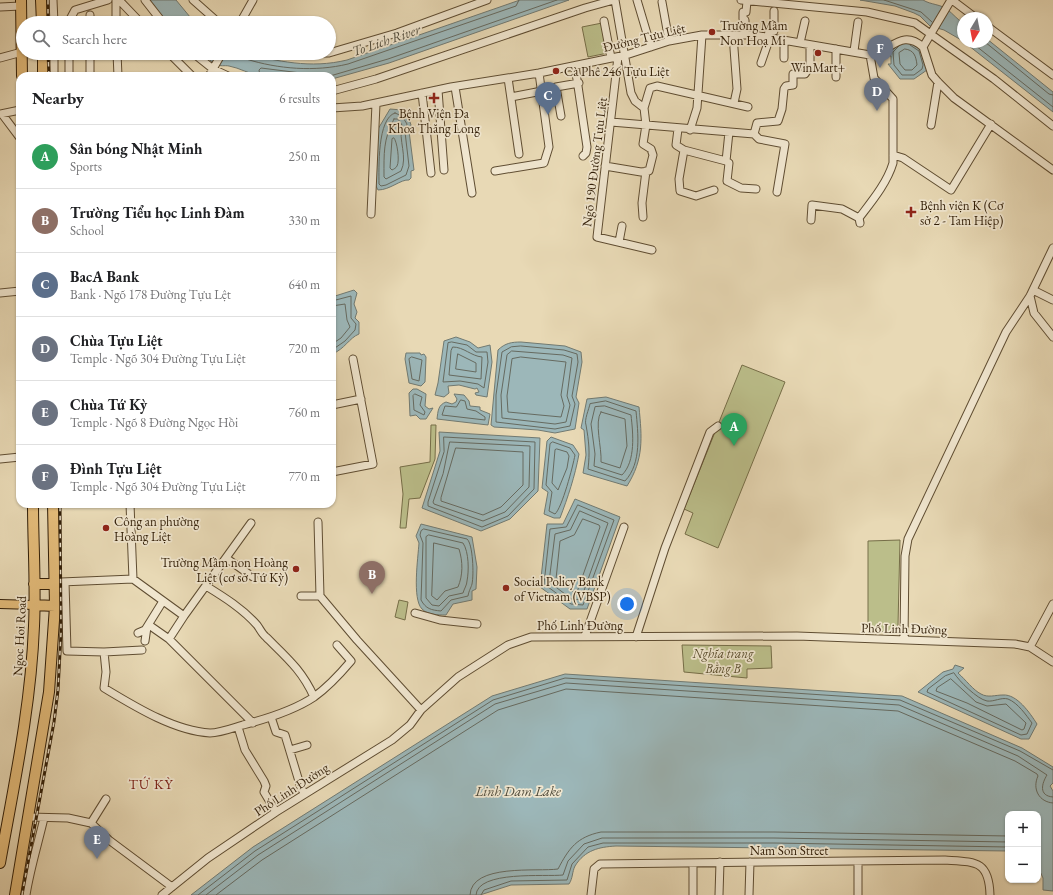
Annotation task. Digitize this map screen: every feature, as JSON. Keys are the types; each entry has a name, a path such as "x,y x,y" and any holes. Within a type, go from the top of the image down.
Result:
{"highway":[{"path":"41,0 42,16"},
{"path":"21,3 21,16"},
{"path":"22,60 22,72"},
{"path":"43,60 43,72"},
{"name":"Ngoc Hoi Road","path":"0,863 29,692 34,605 33,508"},
{"path":"15,895 50,692 55,606 60,583 53,508"},
{"path":"34,584 60,583"},
{"path":"34,605 55,606"}],"main road":[{"path":"0,604 34,605"}],"street":[{"path":"53,0 54,16"},
{"path":"72,16 75,10 108,0"},
{"path":"116,0 116,16"},
{"path":"119,0 134,16"},
{"path":"145,0 158,16"},
{"path":"193,0 211,16"},
{"path":"244,16 253,0"},
{"path":"336,51 397,33 487,0"},
{"path":"336,90 376,80 585,8 615,0 618,57"},
{"path":"637,0 651,48"},
{"path":"745,35 745,20 743,19 743,12 746,12 744,0 867,12 915,23 933,31 1053,126"},
{"path":"662,2 669,41"},
{"path":"923,47 950,2 966,12"},
{"path":"0,7 21,3"},
{"path":"761,63 769,37 769,32 774,30 774,11"},
{"path":"800,43 805,20"},
{"path":"604,21 631,93 635,100 644,108"},
{"path":"854,51 858,22"},
{"path":"993,30 1053,75"},
{"path":"690,130 697,108 702,35"},
{"name":"Đường Tựu Liệt","path":"336,108 376,104 422,93 575,66 618,57 651,48 669,41 702,35 745,35 769,37 784,41 854,51 870,55"},
{"path":"733,35 737,89 734,103"},
{"path":"811,220 812,205 842,209 860,220 890,171 893,162 893,99 874,78 870,55 882,52 902,40 914,41 923,47 932,75 954,98 1053,170"},
{"path":"784,41 784,58"},
{"path":"754,134 757,123 778,121 782,109 784,89 786,86 793,85 793,74 805,74 810,66 810,45"},
{"path":"836,49 836,77"},
{"path":"0,58 16,54"},
{"name":"Ngõ 190 Đường Tựu Liệt","path":"618,57 596,237 652,250"},
{"path":"54,60 54,72"},
{"path":"69,60 69,72"},
{"path":"90,60 90,72"},
{"path":"117,60 118,72"},
{"path":"176,60 188,72"},
{"path":"204,60 222,72"},
{"path":"211,72 218,60"},
{"path":"575,66 579,82 587,147 586,153 583,156"},
{"path":"495,171 544,163 549,147 539,73"},
{"path":"508,78 519,154"},
{"path":"561,116 556,87 579,82"},
{"path":"931,124 938,82"},
{"path":"643,217 642,203 646,172 649,171 653,155 651,149 643,144 646,125 644,108 650,88 657,86 748,107"},
{"path":"455,87 472,193"},
{"path":"438,90 444,170"},
{"path":"511,96 542,91"},
{"path":"422,93 431,173"},
{"path":"371,214 376,104"},
{"path":"16,111 1,114 16,133"},
{"path":"611,122 678,129 754,134 759,139 785,144 777,192"},
{"path":"893,155 903,158 951,190 991,124"},
{"path":"678,129 676,145 684,150 726,161"},
{"path":"729,132 726,161 729,163 727,181 741,188 756,189"},
{"path":"684,150 679,179 680,191 696,196 714,190"},
{"path":"605,166 646,172"},
{"path":"619,242 622,226"},
{"path":"904,640 905,556 908,539 1006,332 1031,293 1053,248"},
{"path":"0,293 16,291"},
{"path":"1031,293 1053,300"},
{"path":"1031,293 1034,313 1053,337"},
{"path":"336,471 373,464 353,358"},
{"path":"336,404 361,399"},
{"path":"636,637 675,521 710,432 718,426"},
{"path":"0,459 16,457"},
{"path":"130,508 132,579"},
{"path":"318,522 320,596 357,640 421,710"},
{"path":"168,639 251,523"},
{"path":"585,636 624,527"},
{"path":"226,558 253,577"},
{"path":"142,650 104,652 67,651 60,583 132,579 163,600 183,617"},
{"path":"206,586 231,602 257,625 263,635 296,665 308,682 314,697"},
{"path":"301,596 320,596"},
{"path":"145,641 147,627 163,600"},
{"path":"1030,647 1053,604"},
{"path":"414,613 440,620 477,624"},
{"path":"138,633 147,627"},
{"path":"147,627 168,639 253,723"},
{"name":"Phố Linh Đường","path":"162,895 208,858 276,812 392,740 410,725 421,710 458,678 508,645 531,637 797,636 1015,644 1030,647 1053,662"},
{"path":"104,652 106,672 104,688 164,720 190,729 211,733 271,717 314,697 334,680 351,661 337,645"},
{"path":"271,717 276,732 285,735 301,788 305,794"},
{"path":"238,727 244,750 264,781 266,786 264,792 276,812"},
{"path":"290,750 307,745"},
{"path":"91,823 106,799"},
{"path":"29,817 68,818 91,823 109,840 172,887"},
{"path":"26,895 31,865 39,843 44,818"},
{"name":"Nam Son Street","path":"591,895 594,869 600,864 945,860 975,863 984,868 989,880 990,895"},
{"path":"720,862 720,895"},
{"path":"749,895 750,862"},
{"path":"858,862 858,895"},
{"path":"693,863 693,895"}],"green space":[{"path":"602,23 608,53 588,57 582,27"},
{"path":"742,365 785,382 718,548 685,534 693,513 684,509"},
{"path":"431,425 436,425 435,459 420,498 409,499 406,528 400,528 403,494 400,467 430,462"},
{"path":"900,540 898,625 892,632 873,631 868,625 868,541"},
{"path":"399,600 408,602 405,620 395,617"},
{"name":"Nghĩa trang Bằng B","path":"682,645 771,646 772,668 747,669 747,678 684,672"}],"water":[{"path":"147,0 176,0 189,16 161,16"},
{"path":"520,0 569,0 389,63 336,78 336,72 247,72 233,67 221,66 209,60 276,60 294,63 320,64 347,60"},
{"path":"860,0 923,0 942,7 957,18 957,38 944,30 930,26 920,16 895,6"},
{"path":"902,40 922,48 927,70 914,79 900,79 888,64 891,64 891,56 885,55"},
{"path":"993,44 1053,92 1053,112 972,48 993,48"},
{"path":"390,109 402,110 409,119 411,125 409,131 414,170 411,171 411,178 409,180 402,181 382,190 378,190 375,184 378,129"},
{"path":"354,290 357,293 354,304 357,312 355,318 359,322 359,334 336,352 336,296"},
{"path":"456,337 470,342 478,348 490,345 492,362 487,397 476,395 475,393 479,392 477,388 475,389 459,385 448,386 449,393 444,397 435,395 444,341"},
{"path":"521,342 565,346 581,352 582,362 576,397 579,403 575,429 555,433 538,430 494,427 491,425 498,350 509,343"},
{"path":"406,353 420,353 421,355 424,354 426,357 425,382 421,386 409,383 405,359"},
{"path":"413,389 417,389 426,394 425,406 429,409 433,408 426,419 420,419 416,415 410,416 409,393"},
{"path":"454,394 464,395 469,401 470,406 480,407 480,410 490,414 488,425 437,419 438,411 441,405 446,402 452,404 456,402 457,399"},
{"path":"606,397 639,407 641,438 639,457 633,476 627,486 583,473 586,455 584,430 581,428 587,399"},
{"path":"439,432 540,438 538,491 510,519 481,531 422,508 440,451"},
{"path":"551,437 573,445 579,454 571,486 560,518 554,518 544,514 548,492 542,488 547,441"},
{"path":"575,499 620,517 587,609 570,609 540,587 547,524 563,524"},
{"path":"421,524 472,537 477,567 476,589 472,591 472,600 453,604 446,615 430,614 422,609 417,597 416,578 419,543 416,536"},
{"path":"955,665 964,668 958,673 981,694 989,696 1008,696 1023,705 1037,724 1029,739 1021,739 918,692 943,672 953,669"},
{"name":"Linh Dam Lake","path":"565,674 902,696 1022,748 1053,767 1053,783 1050,786 1053,791 1053,891 1043,890 1043,878 1041,874 1041,811 1005,811 1005,851 616,846 593,850 583,856 573,870 569,884 511,885 480,895 191,895 253,847 492,696"}],"railway":[{"path":"48,0 48,16"},
{"path":"48,60 49,72"},
{"path":"22,895 54,722 58,690 61,633 60,508"}],"place":[{"name":"Trường Mầm Non Hoạ Mi","path":"712,32"},
{"name":"WinMart+","path":"818,53"},
{"name":"Đình Tựu Liệt","path":"880,68"},
{"name":"Cà Phê 246 Tựu Liệt","path":"556,71"},
{"name":"Bệnh Viện Đa Khoa Thăng Long","path":"434,98"},
{"name":"Chùa Tựu Liệt","path":"877,111"},
{"name":"BacA Bank","path":"548,115"},
{"name":"Bệnh viện K (Cơ sở 2 - Tam Hiệp)","path":"911,212"},
{"name":"Sân bóng Nhật Minh","path":"734,446"},
{"name":"Công an phường Hoàng Liệt","path":"106,528"},
{"name":"Trường Mầm non Hoàng Liệt (cơ sở Tứ Kỳ)","path":"296,569"},
{"name":"Social Policy Bank of Vietnam (VBSP)","path":"506,588"},
{"name":"Trường Tiểu học Linh Đàm","path":"372,594"},
{"name":"Chùa Tứ Kỳ","path":"97,859"}],"district":[{"name":"TỨ KỲ","path":"151,784"}],"water label":[{"name":"To Lich River","path":"386,40"}]}
